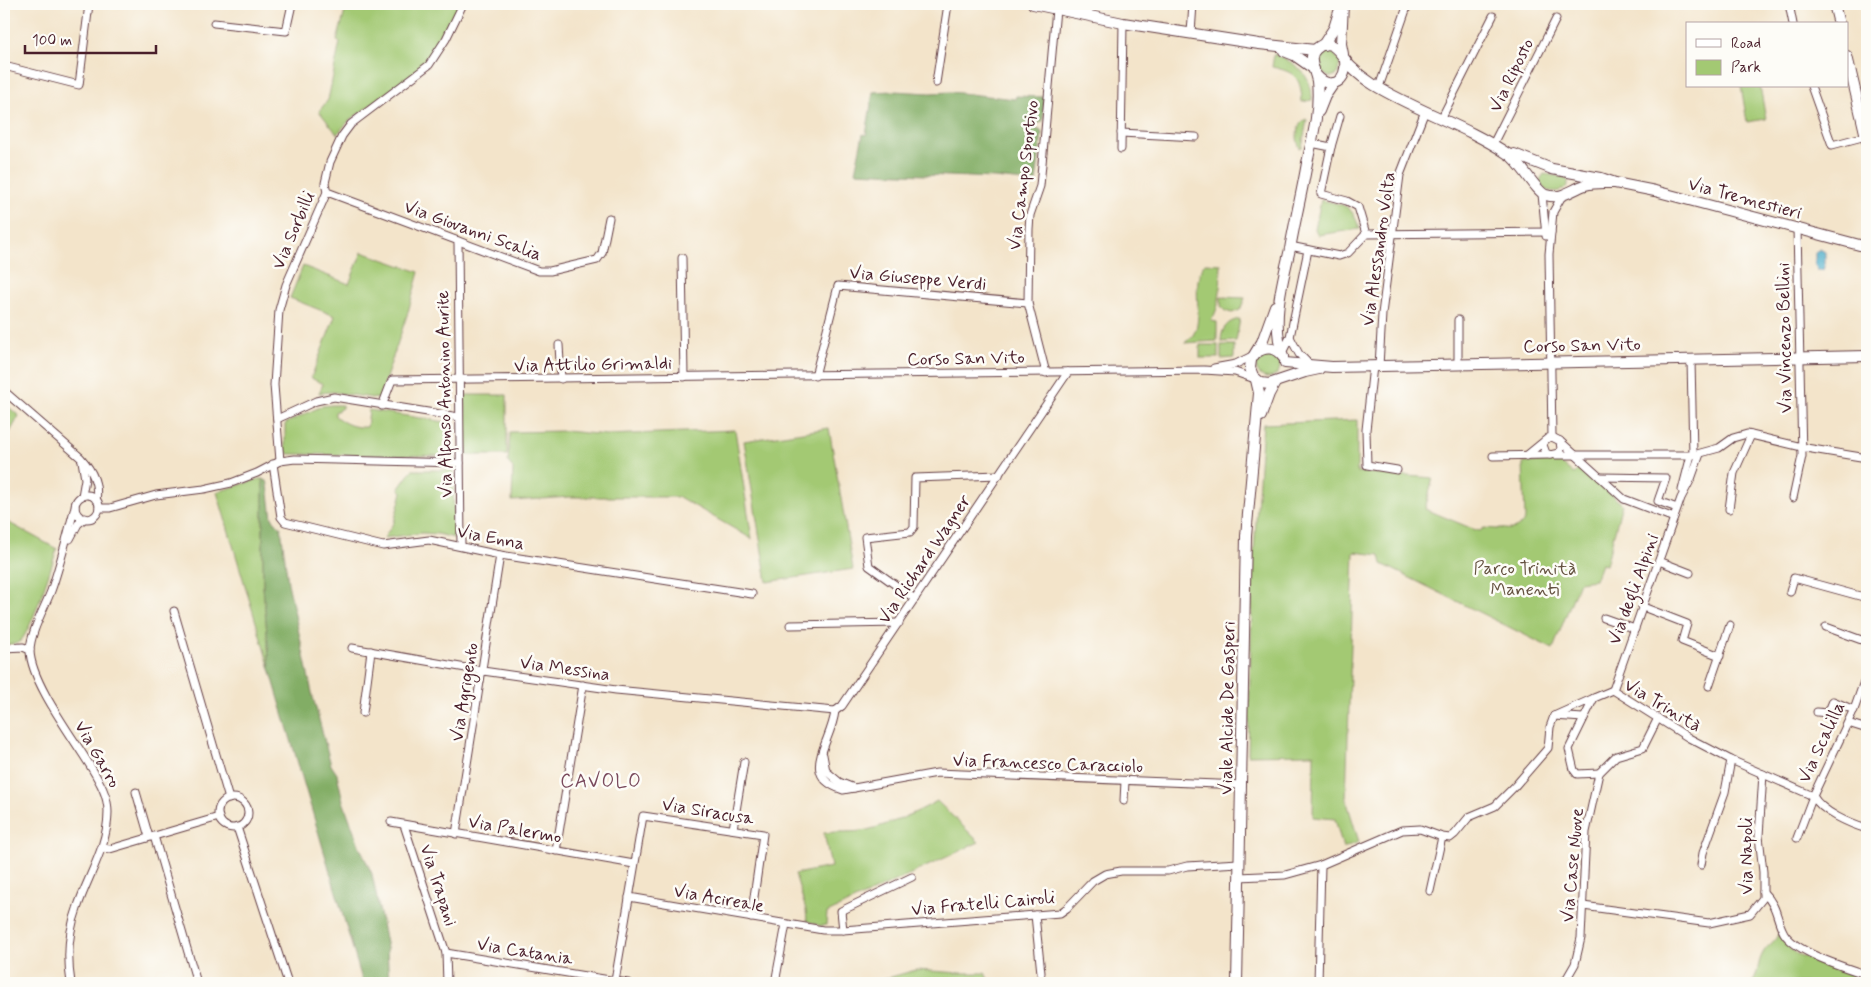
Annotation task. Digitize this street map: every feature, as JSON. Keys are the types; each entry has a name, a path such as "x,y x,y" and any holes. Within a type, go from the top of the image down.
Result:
{"main road":[{"path":"1033,4 1123,23 1259,44 1333,46 1376,86"},
{"path":"1316,121 1317,104 1312,58 1334,28 1342,4"},
{"path":"1256,434 1260,393 1251,374 1250,366 1270,322 1281,289 1316,121 1325,96 1344,74 1346,68 1341,44 1342,4"},
{"path":"1834,4 1838,22"},
{"path":"1259,44 1294,55 1325,82 1357,80 1376,86 1496,146 1520,163 1540,191 1566,194 1594,183 1615,182"},
{"path":"1848,60 1867,138"},
{"name":"Via Tremestieri","path":"1496,146 1557,170 1655,191 1867,247"},
{"path":"1540,191 1537,182 1541,173 1557,170 1574,179 1573,188 1566,194"},
{"path":"1256,434 1269,394 1284,374 1278,322 1281,289"},
{"path":"1255,354 1270,348 1276,350 1283,357 1310,365 1332,367"},
{"name":"Corso San Vito","path":"1332,367 1867,356"},
{"path":"1255,380 1264,384 1277,382 1305,372 1332,367"},
{"name":"Viale Alcide De Gasperi","path":"1237,983 1246,536 1256,434"}],"street":[{"path":"4,66 79,85 89,4"},
{"path":"214,23 286,31 292,4"},
{"name":"Via Sorbilli","path":"276,462 277,419 274,385 279,310 286,285 327,192 325,183 328,169 342,136 351,124 429,65 446,39 463,4"},
{"path":"936,83 948,4"},
{"path":"1191,33 1193,4"},
{"path":"1376,86 1408,4"},
{"path":"1789,4 1793,22"},
{"name":"Via Campo Sportivo","path":"1046,373 1028,303 1030,215 1040,186 1056,9"},
{"path":"1442,119 1493,16"},
{"name":"Via Riposto","path":"1496,146 1556,19"},
{"path":"1121,149 1123,23"},
{"path":"1811,88 1832,145 1867,138"},
{"name":"Via Alessandro Volta","path":"1397,470 1367,465 1366,430 1394,234 1400,175 1426,111"},
{"path":"1340,116 1321,194 1346,201 1358,207 1369,234"},
{"path":"1121,133 1196,137"},
{"path":"1311,142 1331,147"},
{"path":"1540,191 1548,232 1552,437"},
{"name":"Via Giovanni Scalia","path":"327,192 530,269 550,272 597,260 602,254 609,218"},
{"path":"1548,232 1553,212 1566,194"},
{"name":"Via Vincenzo Bellini","path":"1793,498 1802,456 1797,228"},
{"path":"1290,246 1339,256 1348,253 1369,234 1548,232"},
{"name":"Via Alfonso Antonino Aurite","path":"458,241 461,546"},
{"path":"1283,357 1290,337 1308,250"},
{"path":"682,258 684,377"},
{"name":"Via Giuseppe Verdi","path":"815,376 838,286 1028,303"},
{"path":"1458,320 1458,363"},
{"path":"1290,337 1299,354 1310,365"},
{"path":"559,345 560,379"},
{"path":"1204,370 1236,364 1255,354"},
{"name":"Via degli Alpini","path":"1613,690 1678,508 1695,454 1691,360"},
{"path":"1204,370 1235,372 1255,380"},
{"name":"Corso San Vito","path":"727,377 1204,370"},
{"name":"Via Richard Wagner","path":"835,711 842,706 1068,372"},
{"name":"Via Attilio Grimaldi","path":"382,406 392,380 460,381 727,377"},
{"path":"4,391 89,467 98,492 96,500"},
{"path":"277,419 326,398 334,397 459,417"},
{"path":"1493,456 1695,454 1719,448 1740,435 1751,435 1802,447 1867,458"},
{"path":"1729,509 1734,473 1751,435"},
{"path":"1552,437 1578,456 1624,499 1674,518"},
{"path":"1526,456 1552,437"},
{"path":"1544,441 1544,450 1552,455"},
{"path":"1552,455 1561,449 1560,441"},
{"path":"4,648 23,647 30,650 62,555 76,502 82,496 85,479 81,458"},
{"path":"99,508 110,508 156,494 204,489 231,483 257,473 276,462 295,459 460,463"},
{"name":"Via Enna","path":"276,462 281,517 286,522 383,546 429,540 500,555 752,594"},
{"path":"915,599 869,566 864,537 910,532 914,527 915,478 1000,475"},
{"path":"1600,476 1666,478 1655,511"},
{"path":"82,496 90,495 96,500 99,508"},
{"path":"1658,501 1678,508"},
{"path":"75,507 78,514 85,518"},
{"path":"62,555 74,529 85,518 92,517 99,508"},
{"name":"Via Agrigento","path":"456,834 500,555"},
{"path":"1659,561 1690,573"},
{"path":"1790,592 1794,578 1867,598"},
{"path":"1643,606 1687,624 1682,640 1720,656"},
{"path":"174,611 229,798"},
{"path":"1604,618 1635,629"},
{"path":"790,625 899,623"},
{"path":"1709,686 1730,625"},
{"path":"1826,627 1867,642"},
{"name":"Via Messina","path":"352,648 482,671 583,685 835,711"},
{"name":"Via Garro","path":"30,650 32,664 44,692 104,790 108,810 102,848 77,908 73,923 68,954 69,983"},
{"path":"362,713 372,651"},
{"name":"Via Scalilla","path":"1797,838 1813,796 1854,710 1867,673"},
{"path":"556,851 583,685"},
{"name":"Via Trinità","path":"1554,716 1613,690 1689,738 1731,760 1813,796"},
{"path":"1594,698 1583,718 1570,750 1574,770 1577,774 1599,772 1616,756 1643,748 1658,718"},
{"path":"1817,712 1828,712 1833,701 1854,710"},
{"name":"Via Francesco Caracciolo","path":"835,711 833,726 819,762 822,778 828,784 843,790 937,773 1242,785"},
{"path":"1239,877 1285,875 1321,865 1402,830 1420,829 1450,838 1469,817 1495,806 1548,748 1550,727 1554,716 1583,718"},
{"path":"1848,723 1867,728"},
{"path":"1701,864 1703,852 1725,792 1731,760"},
{"path":"733,829 744,762"},
{"name":"Via Case Nuove","path":"1564,983 1575,964 1579,950 1586,832 1599,772"},
{"name":"Via Napoli","path":"1583,906 1709,922 1750,914 1763,898 1759,836 1763,774"},
{"path":"1124,801 1125,781"},
{"path":"136,792 152,836 197,983"},
{"path":"1813,796 1816,802 1826,811 1867,829"},
{"path":"229,798 239,799 245,803 248,809 247,819 237,827 226,826 219,817 220,806 229,798"},
{"name":"Via Siracusa","path":"615,981 642,816 763,834 751,918"},
{"path":"102,848 110,849 219,817"},
{"name":"Via Palermo","path":"391,822 634,864"},
{"name":"Via Trapani","path":"404,825 446,953 447,983"},
{"path":"237,827 288,983"},
{"path":"1430,890 1442,837"},
{"name":"Via Fratelli Cairoli","path":"805,927 823,930 843,930 1060,913 1068,908 1093,881 1106,874 1121,871 1168,871 1187,866 1239,863"},
{"path":"1318,983 1321,865"},
{"path":"843,930 841,911 912,877"},
{"path":"1763,892 1773,902 1784,933 1797,946 1867,975"},
{"name":"Via Acireale","path":"629,897 805,927"},
{"path":"1035,915 1041,973"},
{"path":"775,983 786,924"},
{"name":"Via Catania","path":"446,953 628,983"}],"green space":[{"path":"347,4 460,4 428,62 349,121 337,134 319,111 328,100 340,42 337,41"},
{"path":"1327,50 1335,54 1340,63 1337,75 1330,77 1322,72 1318,63 1318,56"},
{"path":"1274,54 1289,61 1306,76 1312,100 1302,102 1300,87 1296,77 1287,71 1272,67"},
{"path":"1741,88 1760,88 1766,119 1747,122"},
{"path":"873,92 951,92 1015,99 1016,96 1044,97 1043,121 1036,125 1036,129 1042,133 1036,182 994,178 855,172 863,134 866,135"},
{"path":"1306,119 1302,147 1300,148 1297,132 1300,124"},
{"path":"1544,174 1564,177 1568,180 1568,185 1558,191 1545,190 1540,182"},
{"path":"1321,200 1346,207 1353,214 1360,229 1318,235 1315,229"},
{"path":"362,252 419,272 408,312 379,399 333,392 319,393 323,384 311,378 335,316 290,298 303,266 349,284"},
{"path":"1205,263 1221,264 1219,301 1211,321 1217,322 1217,341 1184,343 1192,336 1196,328 1198,319 1198,281 1200,271"},
{"path":"1221,297 1245,298 1240,310 1232,313 1225,311 1221,306"},
{"path":"1240,319 1236,341 1221,342 1222,333 1226,326"},
{"path":"1200,345 1218,345 1218,358 1200,358"},
{"path":"1221,345 1234,345 1234,358 1221,359"},
{"path":"1268,354 1276,358 1280,366 1276,374 1268,378 1260,374 1256,366 1260,358"},
{"path":"465,395 507,395 507,455 466,455"},
{"path":"4,403 19,416 4,443"},
{"path":"342,405 342,408 335,412 335,416 346,423 358,427 367,427 369,410 452,423 452,456 289,454 285,451 286,423 322,406"},
{"name":"Parco Trinità Manenti","path":"1357,420 1357,472 1433,478 1425,509 1473,529 1480,531 1484,528 1511,529 1523,522 1525,519 1523,463 1558,461 1574,474 1580,468 1622,504 1606,565 1601,564 1595,580 1579,582 1553,649 1382,564 1380,555 1354,552 1346,799 1359,842 1343,848 1335,819 1313,817 1314,754 1248,755 1253,565 1263,424"},
{"path":"829,428 853,569 767,582 744,441"},
{"path":"735,430 752,539 679,497 570,497 512,501 513,468 508,462 510,432 565,431 607,435"},
{"path":"412,470 453,470 454,538 422,533 384,538 394,522 402,492 399,488"},
{"path":"263,479 263,586 270,669 217,492"},
{"path":"263,479 267,481 268,485 272,518 281,528 288,583 313,697 331,765 337,774 343,801 372,874 387,948 389,983 363,983 270,669 263,586"},
{"path":"4,520 57,549 40,599 24,637 17,643 4,645"},
{"path":"937,801 979,842 827,913 826,925 821,926 807,921 806,910 795,874 831,867 824,833 862,831 876,828 903,818"},
{"path":"1778,934 1784,943 1797,954 1867,981 1867,983 1752,983 1763,953"},
{"path":"916,970 985,973 992,983 833,983 873,982"}],"water":[{"path":"1820,249 1825,252 1825,264 1823,270 1817,270 1815,252"}],"district":[{"name":"CAVOLO","path":"601,780"}]}
